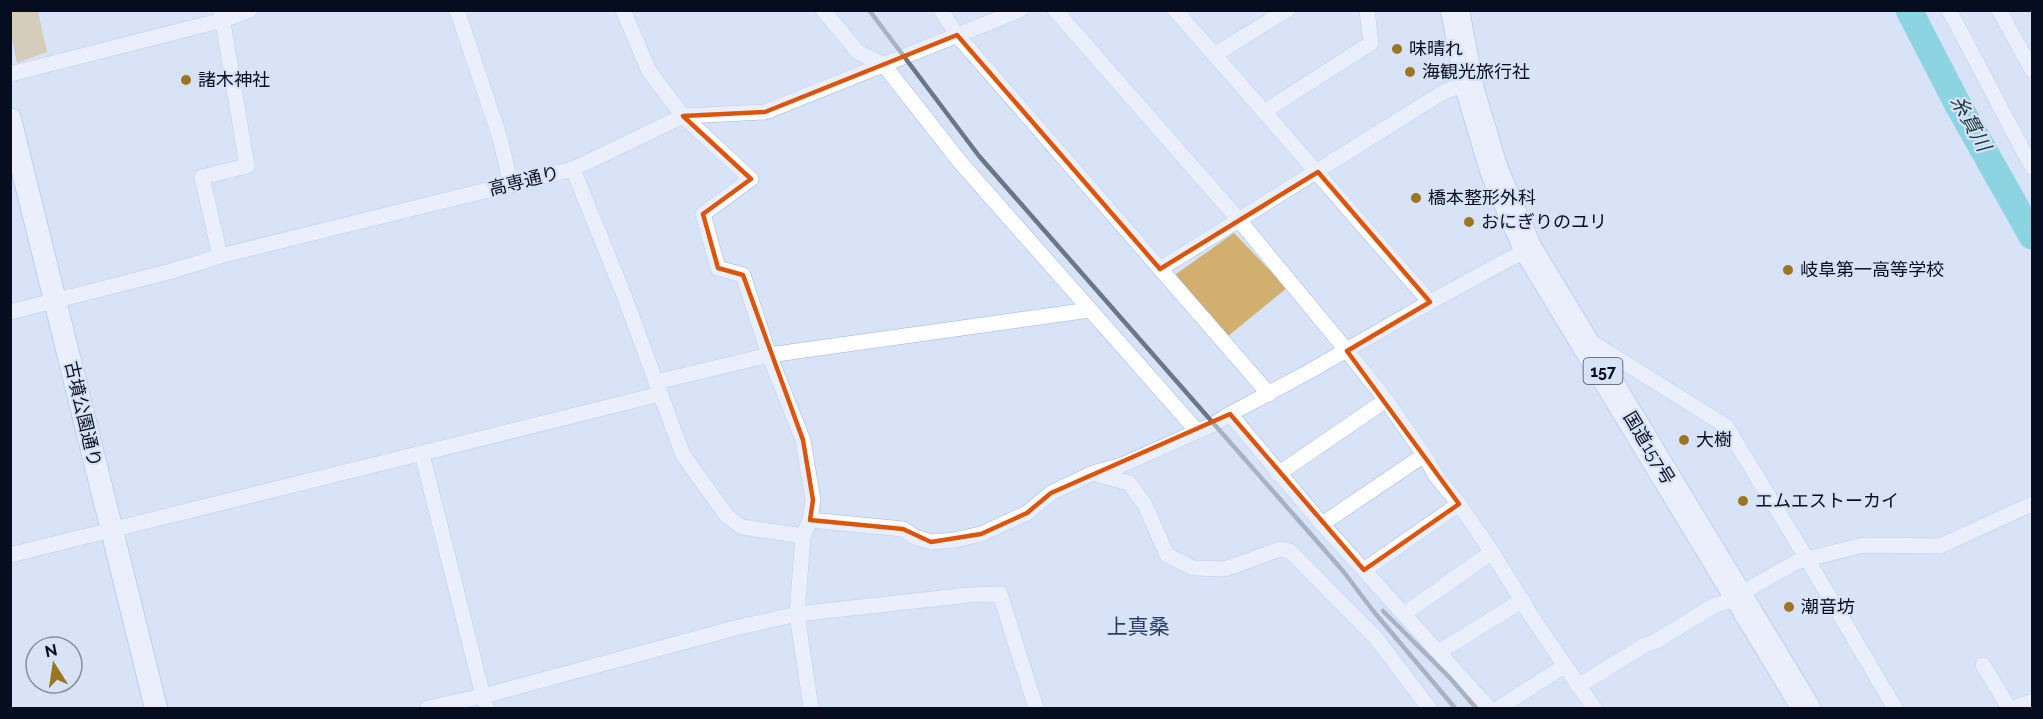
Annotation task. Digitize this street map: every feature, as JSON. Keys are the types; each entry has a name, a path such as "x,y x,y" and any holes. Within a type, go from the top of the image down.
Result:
{"highway":[{"name":"国道157号","path":"1440,10 1454,88 1480,175 1573,350 1731,599 1806,708"},
{"name":"国道157号","path":"1455,10 1470,90 1522,252 1582,336 1790,708"}],"street":[{"path":"10,74 222,15 250,10"},
{"path":"457,10 500,138 511,185"},
{"path":"623,10 649,71 683,116 751,179 703,214 718,268 743,275 768,355 803,440 813,500 810,520 803,536 797,614 811,708"},
{"path":"823,10 858,52 884,65 960,162 1197,430"},
{"path":"941,10 957,35 1269,394"},
{"name":"高専通り","path":"10,312 56,302 220,256 573,169 683,116 765,112 1020,10"},
{"path":"1055,10 1239,220 1386,400 1436,476 1459,504 1492,552 1564,666 1594,708"},
{"path":"1175,10 1430,302"},
{"path":"1214,55 1287,10"},
{"path":"1265,111 1371,43 1367,10"},
{"path":"1949,10 2031,160"},
{"path":"1999,10 2032,70"},
{"path":"220,256 202,177 247,166 222,15"},
{"path":"1160,269 1442,93 1454,88"},
{"name":"古墳公園通り","path":"10,119 110,531 156,708"},
{"path":"573,169 622,290 683,455 727,516 742,527 803,536"},
{"path":"810,520 903,529 915,537 931,542 981,534 1027,513 1051,493 1215,424 1522,252"},
{"path":"10,555 422,454 768,355 1090,310"},
{"path":"1582,336 1726,426 1896,708"},
{"path":"1278,474 1386,400"},
{"path":"1230,414 1322,524 1489,708"},
{"path":"422,454 485,702"},
{"path":"1322,524 1424,455"},
{"path":"1094,473 1129,483 1145,505 1167,555 1192,568 1225,569 1280,549 1290,551 1376,638 1428,708"},
{"path":"1364,570 1459,504"},
{"path":"1578,686 1715,605 1731,599 1796,562 1863,545 1940,546 2032,504"},
{"path":"1404,614 1492,552"},
{"path":"428,708 485,702 735,627 797,614 969,595 1000,594 1036,708"},
{"path":"1439,652 1523,600"},
{"path":"1983,665 2009,708"},
{"path":"1499,708 1564,666"},
{"path":"2013,708 2032,702"}],"highlighted area":[{"path":"957,35 1160,269 1318,172 1430,302 1347,351 1459,504 1364,570 1230,414 1051,493 1027,513 981,534 931,542 903,529 810,520 813,500 803,440 743,275 718,268 703,214 751,179 683,116 765,112"}],"shaded area":[{"path":"10,11 38,11 47,52 17,63 11,35"},
{"path":"1234,233 1287,288 1228,336 1172,277"}],"waterway":[{"name":"糸貫川","path":"1909,10 1957,103 2032,236"}],"railway":[{"path":"869,10 979,156 1343,571 1374,612 1455,708"},
{"path":"1383,611 1450,678 1476,708"}],"place":[{"name":"味晴れ","path":"1397,49"},
{"name":"海観光旅行社","path":"1410,72"},
{"name":"諸木神社","path":"186,80"},
{"name":"橋本整形外科","path":"1416,198"},
{"name":"おにぎりのユリ","path":"1469,222"},
{"name":"岐阜第一高等学校","path":"1788,270"},
{"name":"大樹","path":"1684,440"},
{"name":"エムエストーカイ","path":"1743,501"},
{"name":"潮音坊","path":"1789,607"}],"district":[{"name":"上真桑","path":"1138,627"}]}
